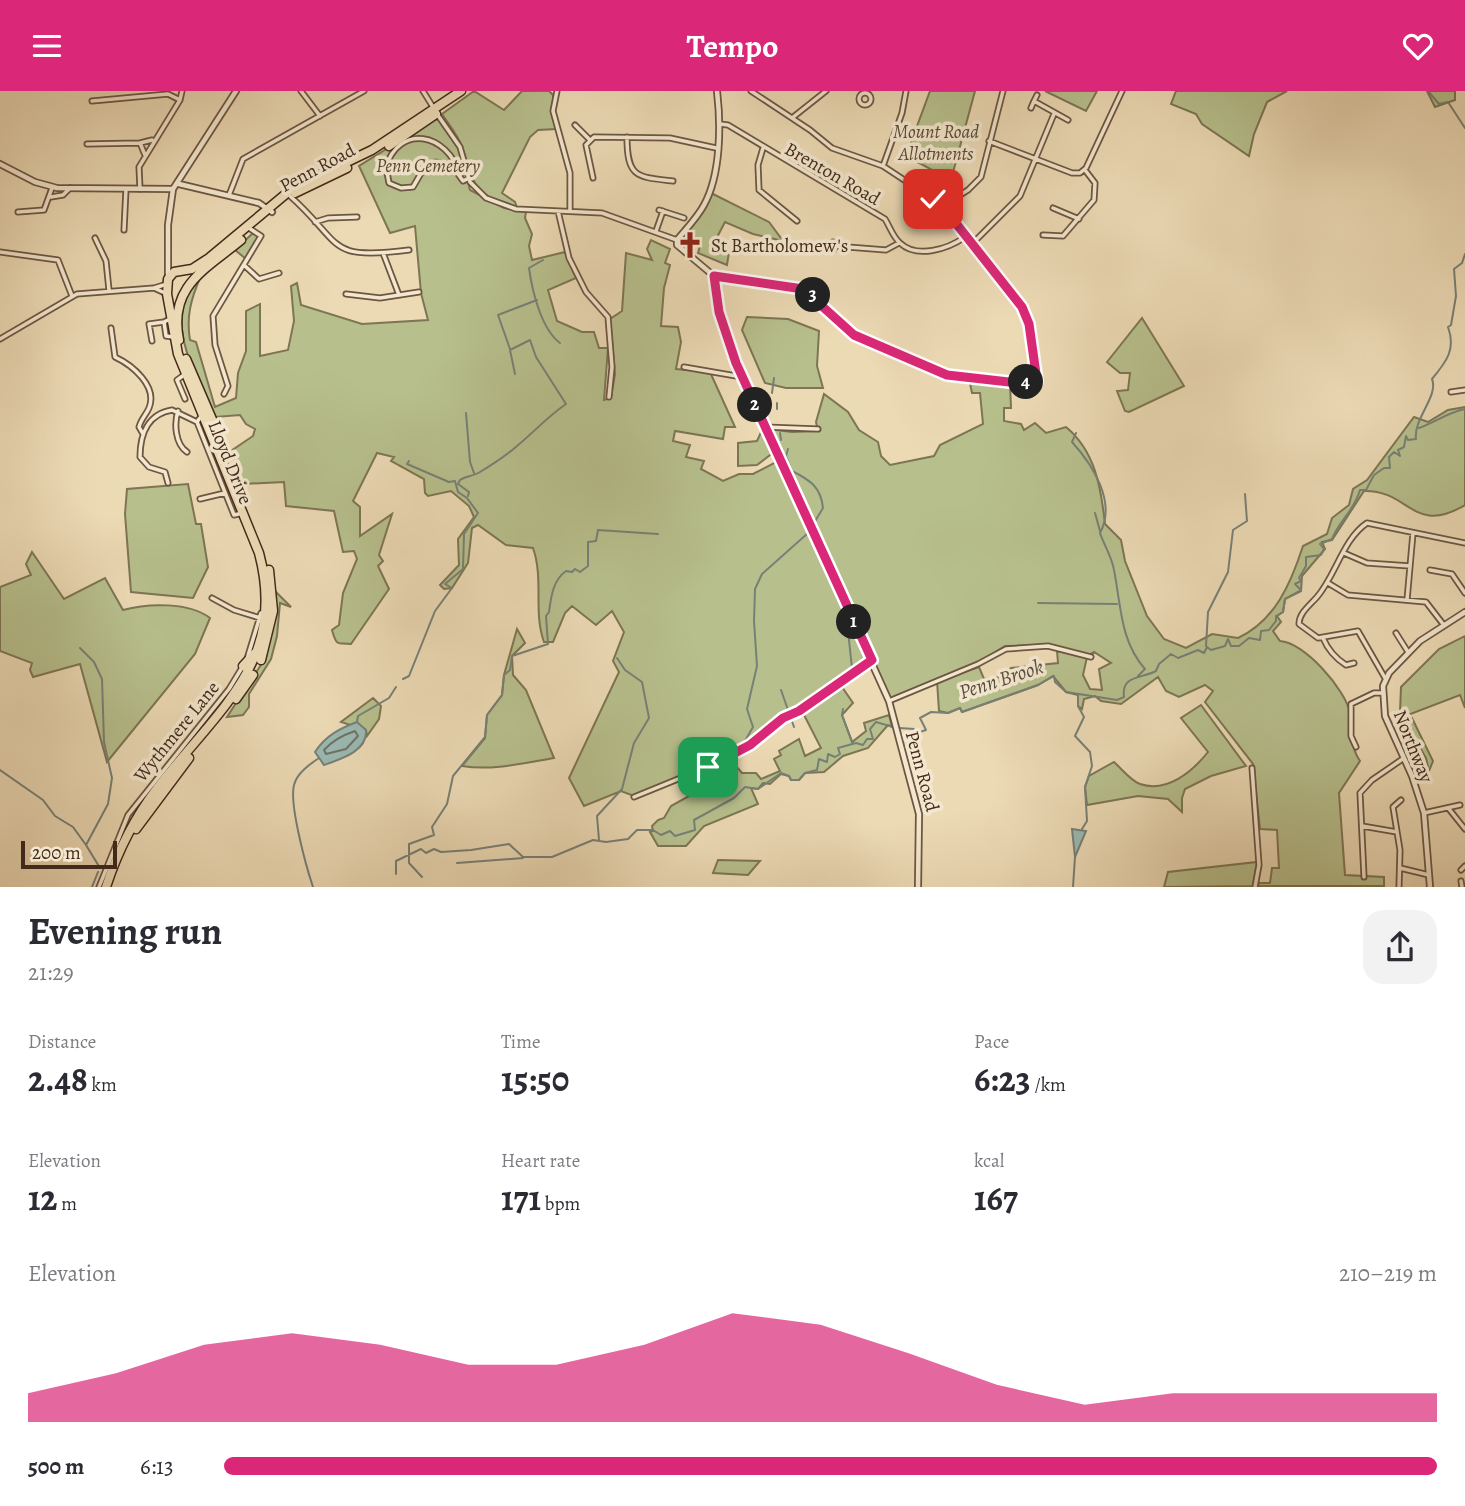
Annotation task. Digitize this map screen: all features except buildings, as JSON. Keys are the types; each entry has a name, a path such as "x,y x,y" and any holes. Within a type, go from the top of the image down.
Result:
{"highway":[{"name":"Penn Road","path":"270,210 290,196 373,155 461,91"},
{"name":"Penn Road","path":"182,297 194,275 251,229 293,188 372,150 469,91"},
{"name":"Penn Road","path":"168,288 181,271 197,266 251,229"},
{"path":"181,271 190,282"},
{"path":"112,887 131,839 155,800 252,677 267,646 272,618 272,588 264,551 180,342 177,327 182,297 168,288"},
{"path":"106,887 122,845 142,810 245,678 264,632 265,578 243,513 186,375 167,321 168,288"},
{"path":"243,666 256,651 264,632"},
{"path":"142,810 146,790"}],"street":[{"path":"140,189 139,167 180,100 182,91"},
{"path":"0,164 52,188 173,189 179,184 184,171 236,91"},
{"path":"301,91 320,116"},
{"path":"229,195 243,159 364,91"},
{"path":"423,91 460,147 468,179 480,195 504,207 602,213 656,231 677,242 714,276 803,289 854,335 947,375 1018,383 1038,380 1029,324 1022,307 941,207 883,166 837,151 751,91"},
{"path":"557,91 553,111 570,173 570,210"},
{"path":"677,242 704,205 713,179 718,124 717,91"},
{"path":"791,118 826,91"},
{"path":"866,91 870,95 866,107 858,97 866,91"},
{"path":"883,166 902,113 906,91"},
{"path":"941,207 977,183 1003,91"},
{"path":"989,141 1075,174 1084,169 1122,91"},
{"path":"92,101 168,94 180,100"},
{"path":"1031,108 1037,95"},
{"path":"1034,101 1055,114 1066,117"},
{"path":"971,245 1020,196 1055,114"},
{"name":"Brenton Road","path":"718,124 728,125 885,219 899,243"},
{"path":"577,128 589,139"},
{"path":"590,175 586,145 589,139 598,136 670,138 716,148"},
{"path":"627,136 627,159 631,169 642,177 671,179"},
{"path":"87,144 140,143 154,139"},
{"path":"460,175 450,165 436,162 424,168 416,185 405,189 389,183 385,171 388,160 398,147 411,141 426,139 440,144 449,152 463,181 468,179"},
{"path":"140,143 145,155"},
{"path":"763,148 758,165 759,190 797,221"},
{"path":"1043,235 1063,236 1079,219 1097,192 1094,180 1084,169"},
{"path":"179,184 229,195 270,210"},
{"path":"18,212 44,210 51,197 52,188"},
{"path":"51,197 63,195 69,188"},
{"path":"124,230 126,189"},
{"path":"168,288 168,225 173,189"},
{"path":"290,196 343,249 361,254 409,250"},
{"path":"1053,208 1079,219"},
{"path":"558,211 569,258 586,292 608,317 612,367 609,397"},
{"path":"656,231 661,211 682,216"},
{"path":"315,222 328,218 357,217"},
{"path":"224,394 228,386 215,345 212,320 261,236 251,229"},
{"path":"834,246 886,250 899,243 913,251 925,251 947,247 965,237"},
{"path":"97,239 106,261 109,291"},
{"path":"0,252 58,260 72,296"},
{"path":"169,253 172,264 181,271"},
{"path":"383,253 400,295"},
{"path":"244,265 259,279 279,273"},
{"name":"Penn Road","path":"714,276 719,312 742,377 872,660 889,704 919,814 918,887"},
{"path":"154,288 168,288"},
{"path":"0,339 72,296 168,288"},
{"path":"346,294 372,298 419,292"},
{"path":"152,341 149,324 167,321"},
{"path":"111,328 116,356 129,364 147,384 150,406 139,423 143,434"},
{"path":"684,367 742,377"},
{"path":"185,399 177,380 186,375"},
{"path":"1450,392 1465,390"},
{"path":"178,411 175,419 179,442 187,452"},
{"path":"168,483 165,472 149,467 140,457 143,434 153,417 161,412 178,411 197,422"},
{"name":"Lloyd Drive","path":"204,414 197,422 234,515 243,513"},
{"path":"764,426 818,429"},
{"path":"200,499 225,493"},
{"path":"1465,543 1367,523 1357,531 1328,583 1298,622 1314,637 1323,638 1358,631 1385,678 1408,652 1443,624 1465,612"},
{"path":"1408,600 1413,533"},
{"path":"1344,553 1367,563 1410,566"},
{"path":"1430,569 1452,574 1465,593"},
{"path":"1328,583 1348,595 1430,604 1443,624"},
{"name":"Wythmere Lane","path":"99,887 120,829 146,790 229,689 243,666 260,618 261,590"},
{"path":"212,598 260,618"},
{"path":"1396,632 1408,652"},
{"path":"1323,638 1328,649 1339,661 1346,665 1354,663"},
{"path":"889,704 1006,649 1048,646 1091,657"},
{"path":"634,797 732,757 783,718 799,711 872,660"},
{"name":"Northway","path":"1385,678 1382,694 1385,716 1424,813 1430,887"},
{"path":"1356,747 1351,736 1351,704 1374,693 1382,694"},
{"path":"1364,877 1360,793 1372,780 1404,758"},
{"path":"1252,768 1259,865 1255,887"},
{"path":"1399,887 1397,832 1392,807 1401,800"},
{"path":"1424,813 1460,805"},
{"path":"1449,809 1465,829"},
{"path":"1362,826 1397,832"},
{"path":"1400,868 1429,875"}],"green space":[{"path":"474,91 504,110 522,91 549,91 553,95 556,129 538,130 530,137 502,193 515,202 517,208 491,198 477,187 456,134 442,114"},
{"name":"Mount Road Allotments","path":"930,91 975,91 952,176 947,178 906,156"},
{"path":"1045,91 1097,91 1086,111"},
{"path":"1176,91 1287,91 1267,102 1254,134 1249,156 1202,124 1196,114 1171,104"},
{"path":"1427,91 1455,91 1455,100 1435,107"},
{"name":"Penn Cemetery","path":"435,119 439,120 460,151 470,190 504,208 526,212 525,218 532,234 529,246 532,260 565,252 576,278 548,290 557,321 582,332 594,332 599,348 608,348 604,400 611,398 615,374 610,319 622,311 626,253 652,260 647,249 651,240 670,249 665,263 670,265 664,288 661,326 678,327 681,342 676,369 710,372 735,427 725,427 723,439 675,431 673,441 690,445 686,457 704,461 701,469 723,481 739,474 753,474 778,461 869,659 800,709 783,716 732,756 634,796 621,791 584,806 569,778 619,672 613,661 624,632 612,611 596,625 572,606 565,613 553,642 544,642 539,619 538,572 533,548 506,545 478,525 472,528 468,563 452,588 444,589 440,585 459,565 458,539 474,517 469,506 451,491 428,496 425,493 424,479 391,461 394,457 377,453 353,501 360,507 360,536 392,514 379,555 383,561 378,566 389,589 351,644 338,643 332,630 339,625 343,593 357,559 354,551 343,552 334,511 286,506 284,482 243,484 231,451 253,436 255,429 246,424 240,415 215,417 185,347 183,311 188,294 200,278 190,308 189,332 190,340 196,342 215,407 236,398 238,373 246,351 246,311 260,304 260,356 288,350 294,321 291,286 297,283 301,305 362,324 428,320 421,293 415,226 390,233 359,166"},
{"path":"711,193 769,222 783,241 753,234 725,222 714,243 729,252 727,265 698,253 700,246 696,243 696,238 688,236 685,244 679,242 703,212"},
{"path":"255,231 259,238 246,259 235,250"},
{"path":"747,317 788,319 819,331 817,366 823,388 786,388 765,383 742,330"},
{"path":"1142,318 1184,386 1129,412 1125,411 1117,391 1128,390 1130,373 1120,373 1107,362"},
{"path":"969,379 1010,383 1011,408 1004,408 1004,421 1021,424 1024,430 1035,423 1046,433 1066,427 1076,437 1090,458 1105,524 1121,540 1125,561 1147,616 1164,639 1186,648 1212,634 1238,638 1262,622 1287,587 1303,546 1327,534 1332,518 1349,505 1353,489 1367,480 1414,417 1428,422 1448,410 1465,407 1465,505 1434,516 1422,514 1392,497 1364,491 1332,540 1322,542 1325,549 1302,576 1301,591 1285,599 1283,612 1277,616 1281,622 1273,631 1280,641 1290,643 1312,658 1332,680 1347,703 1353,743 1360,761 1339,793 1345,875 1384,877 1384,886 1258,886 1259,883 1270,883 1272,868 1279,868 1277,830 1260,829 1253,764 1205,702 1213,691 1205,685 1179,697 1166,691 1158,677 1121,704 1101,701 1095,696 1084,699 1082,709 1078,706 1078,695 1066,692 1053,676 1038,685 962,712 960,708 948,713 939,711 937,681 979,667 984,679 1001,677 1011,668 1058,663 1057,651 1087,657 1083,675 1090,689 1102,690 1099,669 1111,663 1094,652 1089,655 1050,645 1005,646 978,663 890,699 768,429 818,431 816,422 824,394 848,412 859,430 878,442 881,456 890,465 934,456 940,445 983,424 980,393 972,393"},
{"path":"763,428 774,452 757,465 738,466 738,443 757,441"},
{"path":"188,484 196,524 201,524 208,567 193,598 131,592 125,514 127,489"},
{"path":"32,552 64,599 105,578 123,610 168,605 191,609 210,618 195,654 107,762 80,664 33,677 30,670 32,663 0,651 0,587 31,575 26,564"},
{"path":"276,592 291,607 280,603 277,636 271,659 249,694 249,707 243,715 227,717 266,657 274,621"},
{"path":"517,629 525,643 512,656 513,675 526,690 554,758 496,767 462,766 485,738 487,715 502,695 504,675"},
{"path":"1465,636 1465,708 1460,695 1405,716 1412,718 1433,761 1429,771 1426,758 1400,712 1401,687 1439,649"},
{"path":"840,684 853,703 842,715 852,742 866,731 864,723 889,715 892,727 888,725 868,748 843,756 824,772 805,773 799,780 791,780 789,776 781,774 770,784 763,783 758,789 751,788 758,804 704,826 686,846 658,846 650,832 653,831 652,826 664,818 671,806 691,795 689,785 713,767 731,760 742,773 756,773 761,779 780,771 774,759 781,755 779,751 799,739 805,756 821,748 802,711"},
{"path":"373,698 381,706 379,719 367,736 366,730 341,722"},
{"path":"1201,705 1246,766 1211,776 1185,789 1182,812 1168,799 1138,796 1087,805 1085,787 1089,776 1114,762 1133,780 1150,786 1169,783 1194,767 1208,752 1181,718"},
{"path":"718,860 760,861 748,875 713,873"},
{"path":"1257,862 1253,886 1164,887 1168,872"}],"water":[{"path":"357,722 366,730 363,743 352,753 324,765 315,752 319,746 334,733"},
{"path":"1072,829 1086,831 1075,857"}],"waterway":[{"name":"Penn Brook","path":"1428,91 1439,104 1448,102 1465,128"},
{"name":"Penn Brook","path":"899,728 915,729 917,733 926,730 920,718 931,712 948,713 960,708 962,712 1038,685 1054,676 1055,682 1066,692 1117,700 1124,697 1129,681 1156,671 1159,664 1171,654 1178,658 1198,650 1204,653 1207,647 1211,650 1225,646 1228,639 1231,646 1239,646 1249,638 1260,640 1261,631 1269,630 1276,621 1276,616 1283,612 1285,599 1301,590 1295,584 1301,581 1299,578 1306,566 1306,557 1321,555 1324,549 1320,544 1332,539 1360,490 1366,490 1374,475 1384,468 1390,468 1389,457 1394,452 1400,456 1398,450 1404,447 1406,436 1408,440 1416,439 1418,424 1432,393 1432,379 1449,355 1451,342 1448,327 1451,325 1456,296 1454,269 1462,263 1465,254"},
{"path":"543,260 529,268 532,287 538,309 553,337 560,343"},
{"path":"510,349 498,315 537,300"},
{"path":"468,496 469,492 458,484 460,480 478,473 504,456 566,404 536,357 530,340 510,350 515,374"},
{"path":"772,393 774,378"},
{"path":"777,403 777,409"},
{"path":"1419,428 1465,409"},
{"path":"466,413 470,462 474,473"},
{"path":"780,433 781,440"},
{"path":"1076,433 1072,442 1094,472 1104,496 1106,509 1100,533 1113,565 1126,635 1145,669 1138,676"},
{"path":"741,748 753,727 747,709 757,666 755,589 762,574 808,533 823,508 814,485 792,471 786,456 788,449"},
{"path":"403,679 409,676 435,611 452,588 445,584 463,569 464,534 478,513 467,498 458,492 455,481 449,482 407,464 409,461"},
{"path":"1206,646 1208,612 1228,572 1233,530 1247,521 1245,494"},
{"path":"1095,513 1100,531"},
{"path":"422,877 409,863 409,844 434,835 432,827 447,804 453,776 485,737 487,715 502,695 504,675 510,670 512,656 548,644 546,616 558,579 566,571 572,572 575,569 580,572 588,566 588,542 596,541 598,530 658,534"},
{"path":"1038,603 1117,604"},
{"path":"857,622 860,614"},
{"path":"852,668 848,631 853,627"},
{"path":"80,648 94,662 102,679 104,742 112,778 108,804 86,845 100,868"},
{"path":"599,840 597,816 622,789 634,743 649,718 642,682 625,670 617,658"},
{"path":"357,722 358,716 389,698 396,687"},
{"path":"781,690 794,727"},
{"path":"1078,695 1078,706 1084,717 1075,736 1090,752 1092,766 1085,787 1087,821 1082,829"},
{"path":"843,709 842,715 853,744"},
{"name":"Penn Brook","path":"396,874 396,861 421,849 426,853 434,849 441,852 509,844 523,857 552,857 593,840 606,842 628,839 637,830 653,830 661,835 670,831 675,836 695,830 694,820 734,798 745,787 758,789 781,773 789,776 791,780 799,780 805,773 817,770 819,759 827,762 828,754 835,757 840,754 838,748 856,743 863,745 867,739 873,739 870,729 876,722 893,727"},
{"path":"313,887 299,835 293,794 298,777 319,758"},
{"path":"0,770 43,800 55,816 73,827 86,845"},
{"path":"1073,887 1075,857"},
{"path":"457,863 523,858"},
{"path":"92,887 98,872"}],"place":[{"name":"St Bartholomew's","path":"690,245"}],"route":[{"path":"708,767 732,757 783,718 799,711 872,660 736,363 719,312 714,276 803,289 813,295 847,331 947,375 1018,383 1037,381 1029,324 1022,307 985,264 951,217 933,199"}]}
